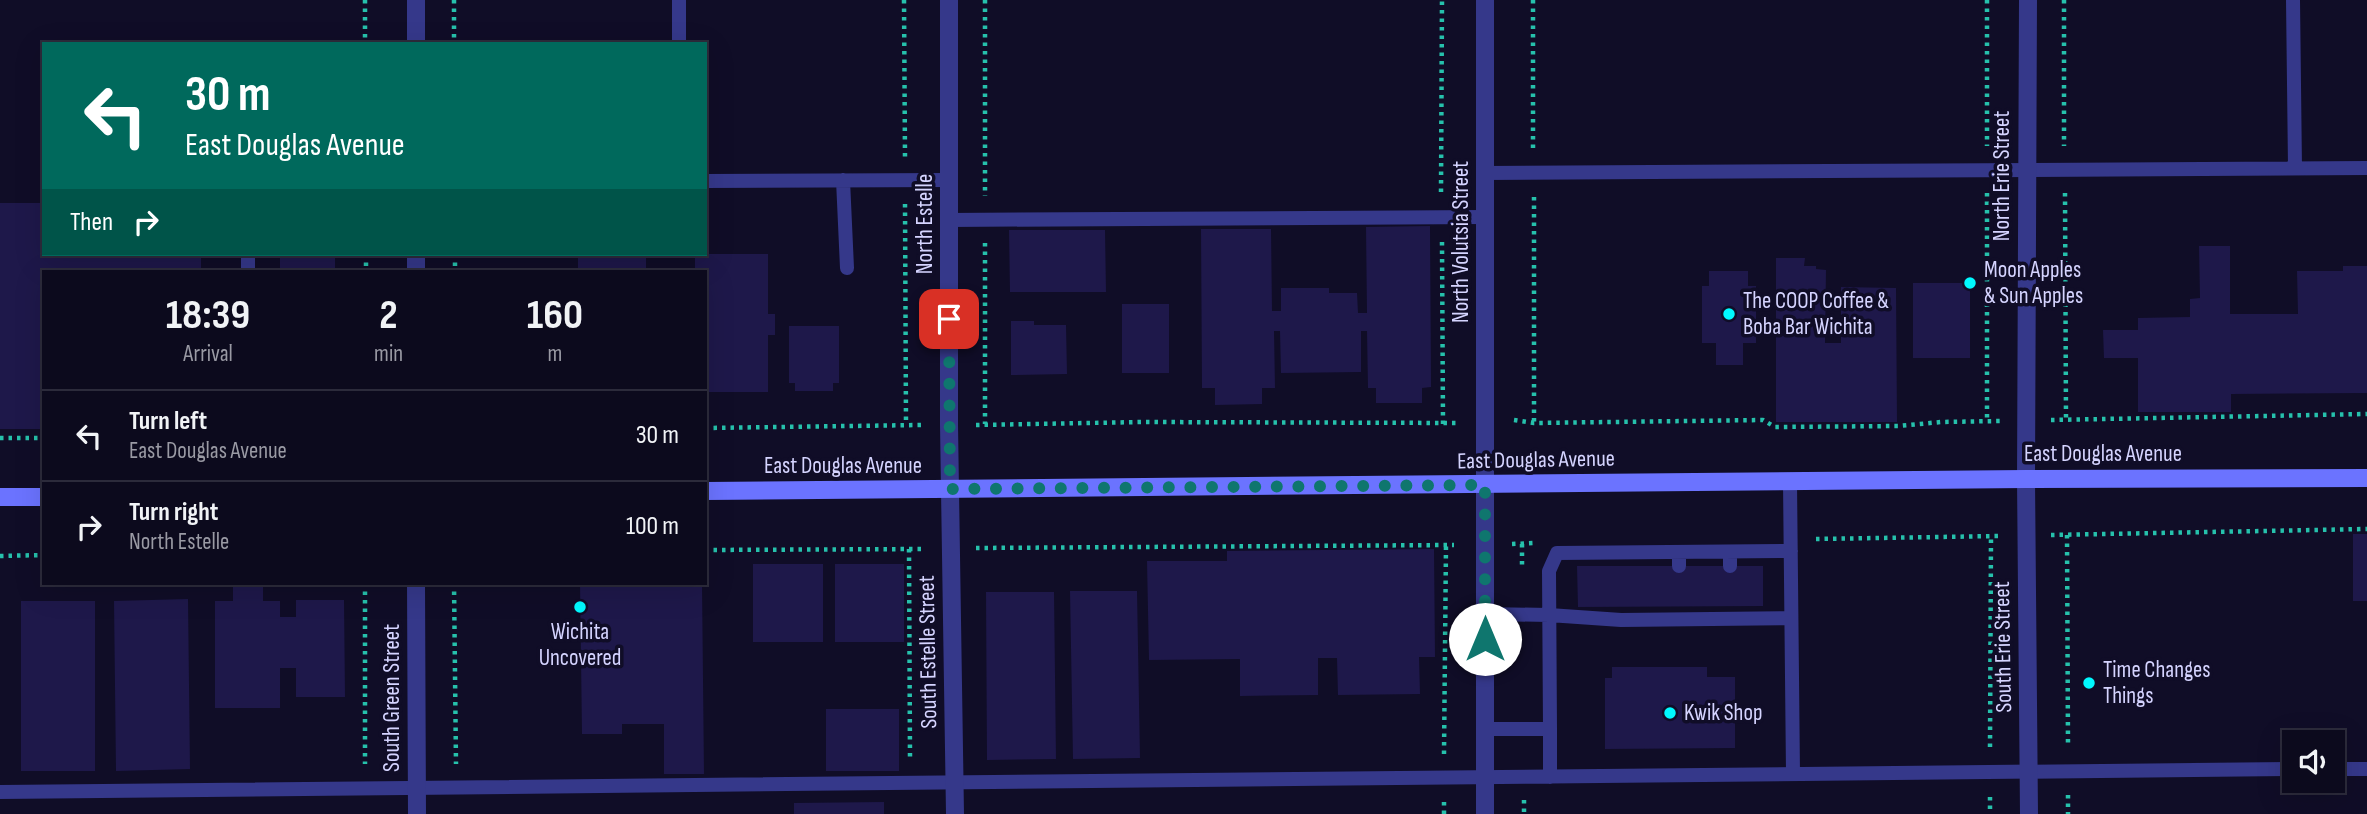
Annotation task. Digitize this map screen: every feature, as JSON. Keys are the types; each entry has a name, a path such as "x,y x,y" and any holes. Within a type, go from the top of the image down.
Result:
{"main road":[{"name":"East Douglas Avenue","path":"707,491 2367,478"},
{"path":"0,497 42,497"}],"street":[{"path":"416,0 416,42"},
{"name":"North Estelle","path":"949,0 950,489"},
{"name":"North Volutsia Street","path":"1485,0 1485,814"},
{"name":"North Erie Street","path":"2026,479 2028,0"},
{"name":"South Erie Street","path":"2026,479 2029,814"},
{"name":"South Estelle Street","path":"950,489 955,814"},
{"name":"South Green Street","path":"416,585 416,814"}],"lane":[{"path":"678,0 679,42"},
{"path":"2293,0 2295,168"},
{"path":"1485,173 2367,168"},
{"path":"844,180 847,268"},
{"path":"707,181 949,180"},
{"path":"949,220 1485,217"},
{"path":"1790,482 1793,774"},
{"path":"1550,777 1549,571 1557,553 1620,559 1730,559 1791,546"},
{"path":"1485,614 1730,613 1791,618"},
{"path":"1485,729 1550,729"},
{"path":"0,792 2282,769"},
{"path":"2345,769 2367,769"}],"path":[{"path":"365,0 365,42"},
{"path":"454,0 454,42"},
{"path":"904,0 906,425"},
{"path":"1533,0 1534,423"},
{"path":"1987,0 1987,421"},
{"path":"2064,0 2066,420"},
{"path":"1514,420 1534,423 1763,420 1775,426 1898,426 1941,422 2367,414"},
{"path":"972,425 1461,422"},
{"path":"707,428 921,425"},
{"path":"0,438 42,438"},
{"path":"1791,546 1991,536 2367,529"},
{"path":"2067,535 2068,814"},
{"path":"1990,814 1991,536"},
{"path":"1507,544 1536,543"},
{"path":"1444,814 1446,545"},
{"path":"971,548 1454,545"},
{"path":"909,549 911,783"},
{"path":"707,550 924,549"},
{"path":"0,556 42,555"},
{"path":"365,585 366,788"},
{"path":"454,585 456,788"}],"building":[{"path":"0,203 42,203 42,256 201,256 201,270 42,270 42,429 0,429"},
{"path":"1430,226 1431,387 1422,388 1422,403 1376,403 1376,388 1368,388 1367,331 1361,331 1361,372 1281,373 1280,331 1274,331 1275,388 1262,388 1262,404 1215,405 1215,388 1202,388 1201,229 1271,229 1272,311 1281,311 1281,288 1329,288 1329,293 1357,293 1358,313 1367,313 1366,227"},
{"path":"1009,230 1105,230 1106,292 1010,292"},
{"path":"2199,246 2230,246 2230,314 2298,314 2297,271 2343,271 2343,266 2367,266 2367,393 2231,394 2231,412 2138,412 2138,358 2104,358 2103,330 2138,330 2138,318 2190,317 2190,299 2200,298"},
{"path":"768,254 768,314 775,314 775,335 768,335 768,392 707,392 707,270 695,270 695,256"},
{"path":"280,256 335,256 335,270 280,270"},
{"path":"578,256 646,256 646,270 578,270"},
{"path":"1776,258 1805,258 1804,266 1816,266 1816,269 1826,270 1825,343 1841,343 1841,287 1896,288 1897,422 1776,422"},
{"name":"The COOP Coffee & Boba Bar Wichita","path":"1709,271 1748,271 1748,286 1756,286 1756,343 1743,343 1743,365 1716,365 1716,343 1702,343 1702,286 1709,286"},
{"path":"1913,283 1970,283 1970,358 1913,358"},
{"path":"1122,304 1169,304 1169,373 1122,373"},
{"path":"1011,321 1034,321 1034,325 1066,325 1067,374 1011,375"},
{"path":"789,326 839,326 839,383 833,383 833,391 795,391 795,383 789,383"},
{"path":"2353,534 2367,534 2367,601 2353,601"},
{"path":"1434,549 1435,657 1419,657 1420,694 1338,695 1337,658 1318,658 1318,695 1240,696 1240,659 1149,660 1147,561 1227,561 1227,551"},
{"path":"753,564 823,564 823,642 753,642"},
{"path":"835,564 904,564 904,642 835,642"},
{"path":"1577,566 1763,566 1763,606 1578,607"},
{"path":"233,585 263,585 263,601 280,601 280,617 296,617 296,600 344,600 345,697 296,697 296,668 280,668 280,708 215,708 215,601 233,601"},
{"path":"580,585 702,585 704,774 664,774 664,724 622,724 622,734 582,734"},
{"path":"1070,591 1137,591 1140,758 1073,759"},
{"path":"986,592 1054,592 1056,759 987,760"},
{"path":"188,599 190,769 116,771 114,601"},
{"path":"21,601 95,601 95,771 21,771"},
{"name":"Kwik Shop","path":"1612,667 1707,667 1707,677 1735,677 1735,748 1605,749 1605,678 1612,678"},
{"path":"826,709 899,709 899,771 826,771"},
{"path":"884,802 884,814 794,814 794,803"}],"place":[{"name":"Moon Apples & Sun Apples","path":"1970,283"},
{"name":"The COOP Coffee & Boba Bar Wichita","path":"1729,314"},
{"name":"Wichita Uncovered","path":"580,607"},
{"name":"Time Changes Things","path":"2089,683"},
{"name":"Kwik Shop","path":"1670,713"}],"route":[{"path":"949,319 950,489 1485,485 1485,639"}]}
